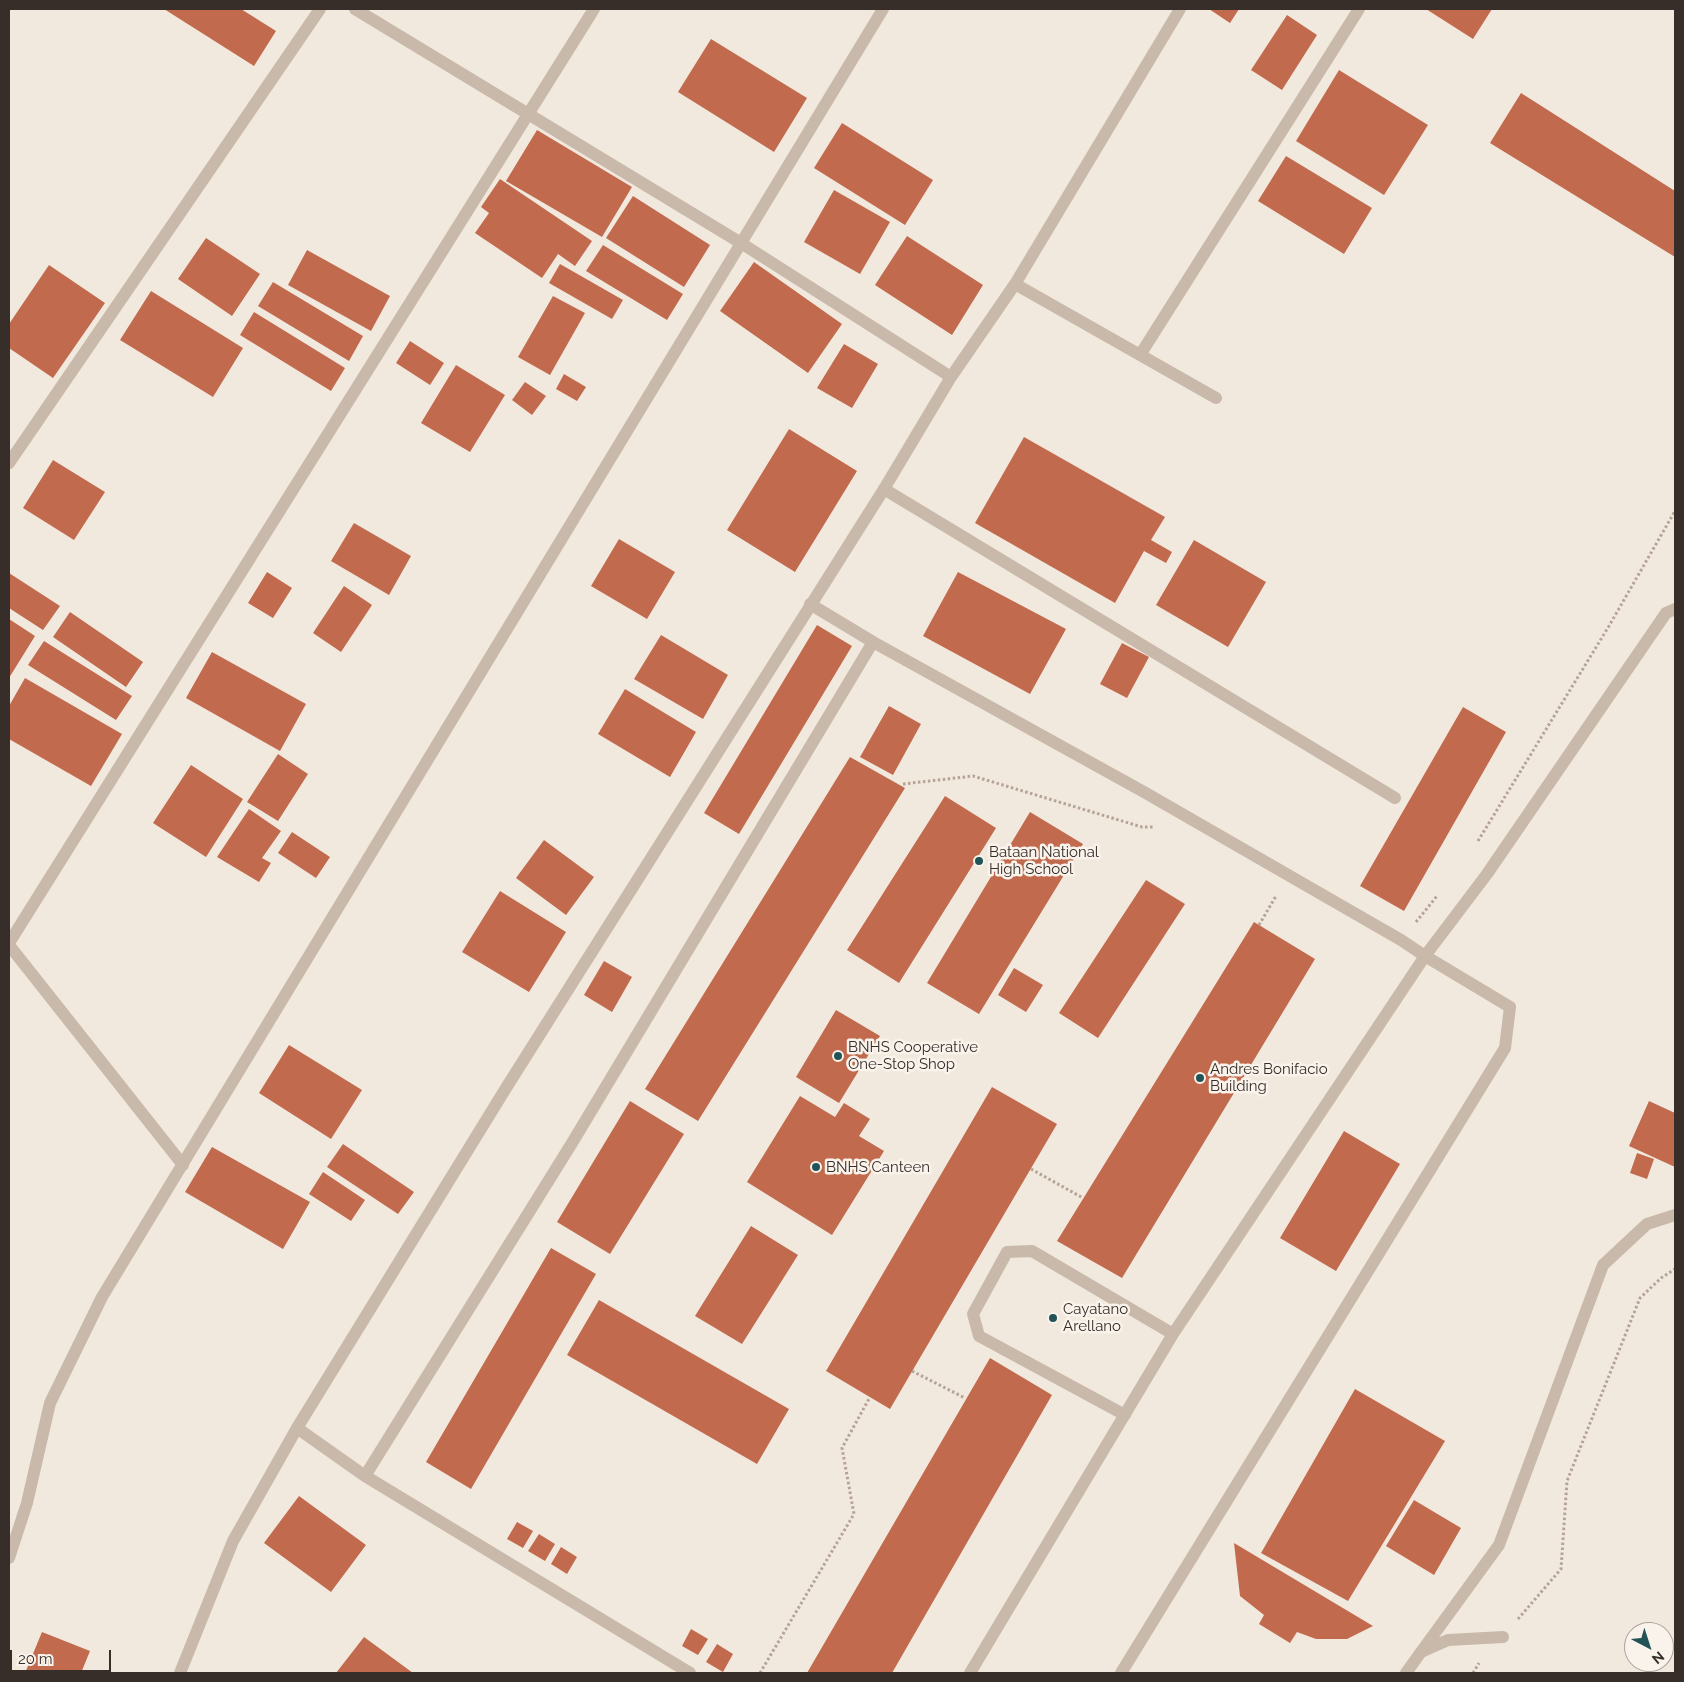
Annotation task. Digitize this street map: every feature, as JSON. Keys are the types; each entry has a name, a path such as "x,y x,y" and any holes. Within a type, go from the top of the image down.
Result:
{"street":[{"path":"9,463 320,9"},
{"path":"355,9 741,243 951,377"},
{"path":"182,1165 9,944 594,9"},
{"path":"9,1558 28,1503 50,1403 102,1297 883,9"},
{"path":"180,1673 233,1541 297,1428 517,1071 884,489 951,377 1015,284 1180,9"},
{"path":"1140,355 1359,9"},
{"path":"1015,284 1216,398"},
{"path":"884,489 1395,798"},
{"path":"810,604 873,642 1144,792 1401,940 1510,1007 1505,1048 1121,1673"},
{"path":"970,1673 1173,1334 1425,956 1488,874 1666,613 1675,609"},
{"path":"365,1476 572,1144 873,642"},
{"path":"1406,1673 1499,1545 1603,1265 1647,1224 1675,1215"},
{"path":"1125,1415 979,1336 973,1314 1007,1252 1032,1251 1173,1334"},
{"path":"297,1428 365,1476 690,1673"},
{"path":"1421,1652 1448,1640 1504,1637"}],"path":[{"path":"1475,846 1609,626 1675,511"},
{"path":"903,784 972,776 1142,827 1161,826"},
{"path":"1401,940 1438,895"},
{"path":"1031,1169 1084,1198"},
{"path":"1473,1673 1480,1661 1504,1637 1561,1568 1567,1481 1640,1298 1661,1278 1675,1269"},
{"path":"912,1371 965,1398"},
{"path":"760,1673 854,1514 842,1448 870,1397"}],"building":[{"path":"164,9 241,9 276,31 254,66"},
{"path":"1209,9 1239,9 1230,23"},
{"path":"1426,9 1492,9 1473,39"},
{"path":"1287,15 1317,35 1282,90 1251,70"},
{"path":"711,39 807,98 774,152 678,92"},
{"path":"1339,70 1428,125 1384,195 1296,141"},
{"path":"1521,93 1675,191 1675,257 1490,143"},
{"path":"842,123 933,180 905,225 814,168"},
{"path":"537,130 632,187 602,237 506,181"},
{"path":"1286,156 1372,208 1344,254 1258,201"},
{"path":"500,179 592,241 575,266 558,254 542,278 475,233 489,213 481,207"},
{"path":"834,190 890,222 860,274 804,242"},
{"path":"633,196 710,245 684,287 606,238"},
{"path":"907,236 983,285 952,335 875,285"},
{"path":"206,238 260,274 232,316 178,279"},
{"path":"603,245 683,294 667,320 586,271"},
{"path":"307,250 390,296 371,331 288,285"},
{"path":"754,262 842,324 808,373 720,311"},
{"path":"560,264 623,300 612,319 549,283"},
{"path":"49,265 105,303 53,378 9,348 9,324"},
{"path":"273,282 363,336 349,361 258,306"},
{"path":"151,291 243,348 213,397 120,340"},
{"path":"553,296 585,313 550,375 518,357"},
{"path":"254,312 345,368 331,391 240,335"},
{"path":"410,341 444,363 430,385 396,363"},
{"path":"844,344 878,364 852,408 817,388"},
{"path":"456,365 505,395 470,452 421,423"},
{"path":"564,374 586,387 577,401 556,389"},
{"path":"525,382 546,396 532,415 512,400"},
{"path":"789,429 857,471 795,572 727,530"},
{"path":"1024,437 1165,517 1151,540 1172,552 1166,563 1144,551 1115,603 975,523"},
{"path":"53,460 105,492 74,540 23,508"},
{"path":"354,523 411,556 389,595 331,561"},
{"path":"619,539 675,572 647,619 591,586"},
{"path":"1194,540 1266,582 1228,647 1156,605"},
{"path":"267,572 292,588 273,618 248,603"},
{"path":"958,572 1066,629 1030,694 923,636"},
{"path":"9,573 60,606 43,630 9,608"},
{"path":"344,586 372,605 341,652 313,633"},
{"path":"70,612 143,662 126,687 53,637"},
{"path":"9,619 35,636 9,678"},
{"path":"817,625 852,646 739,834 704,813"},
{"path":"661,635 728,675 703,719 634,679"},
{"path":"44,641 132,696 116,720 28,665"},
{"path":"1122,643 1149,657 1127,698 1100,684"},
{"path":"212,652 306,704 280,751 186,698"},
{"path":"25,678 122,734 91,786 9,739 9,706"},
{"path":"625,689 696,732 670,777 598,734"},
{"path":"889,706 921,724 893,775 860,757"},
{"path":"1463,707 1506,732 1404,911 1360,886"},
{"path":"278,754 308,774 278,821 247,802"},
{"path":"850,757 905,788 698,1121 645,1089"},
{"path":"191,765 243,799 206,857 153,823"},
{"path":"945,796 996,828 899,983 847,950"},
{"path":"249,809 281,831 262,858 271,863 259,882 217,857"},
{"path":"1030,812 1083,844 979,1014 927,983"},
{"path":"292,832 330,857 316,878 278,853"},
{"path":"544,840 594,877 566,915 516,878"},
{"path":"1146,880 1185,904 1098,1038 1059,1013"},
{"path":"500,891 566,932 529,992 462,952"},
{"name":"Andres Bonifacio Building","path":"1254,922 1315,959 1122,1278 1057,1241"},
{"path":"604,961 632,977 612,1012 584,995"},
{"path":"1014,968 1043,985 1026,1012 998,995"},
{"name":"BNHS Cooperative One-Stop Shop","path":"836,1010 880,1036 839,1103 796,1077"},
{"path":"289,1045 362,1090 331,1139 259,1093"},
{"path":"992,1087 1057,1124 890,1409 826,1371"},
{"name":"BNHS Canteen","path":"800,1096 835,1117 844,1103 870,1119 859,1136 884,1151 832,1235 747,1182"},
{"path":"630,1101 684,1134 610,1254 557,1222"},
{"path":"1649,1101 1675,1113 1675,1167 1629,1146"},
{"path":"1344,1131 1400,1164 1336,1271 1280,1238"},
{"path":"343,1144 414,1192 398,1214 327,1167"},
{"path":"212,1147 310,1202 283,1249 185,1192"},
{"path":"1637,1153 1654,1159 1647,1179 1630,1173"},
{"path":"323,1172 365,1200 351,1221 309,1194"},
{"path":"751,1226 798,1255 742,1344 695,1316"},
{"path":"551,1248 596,1274 471,1489 426,1462"},
{"path":"599,1300 789,1409 757,1464 567,1355"},
{"path":"990,1358 1052,1395 892,1673 807,1673"},
{"path":"1355,1389 1445,1441 1348,1601 1261,1553"},
{"path":"299,1496 366,1545 331,1592 264,1543"},
{"path":"1414,1500 1461,1528 1434,1575 1386,1546"},
{"path":"517,1522 533,1531 523,1548 507,1539"},
{"path":"539,1534 555,1544 545,1561 528,1551"},
{"path":"1234,1543 1373,1626 1347,1639 1316,1639 1297,1632 1290,1643 1259,1624 1264,1615 1240,1596"},
{"path":"561,1547 577,1557 567,1574 551,1564"},
{"path":"691,1629 708,1639 698,1655 682,1646"},
{"path":"42,1632 90,1651 81,1673 25,1673"},
{"path":"364,1637 413,1673 336,1673"},
{"path":"717,1644 733,1654 723,1672 706,1662"}],"place":[{"name":"Bataan National High School","path":"979,861"},
{"name":"BNHS Cooperative One-Stop Shop","path":"838,1056"},
{"name":"Andres Bonifacio Building","path":"1200,1078"},
{"name":"BNHS Canteen","path":"816,1167"},
{"name":"Cayatano Arellano","path":"1053,1318"}]}
